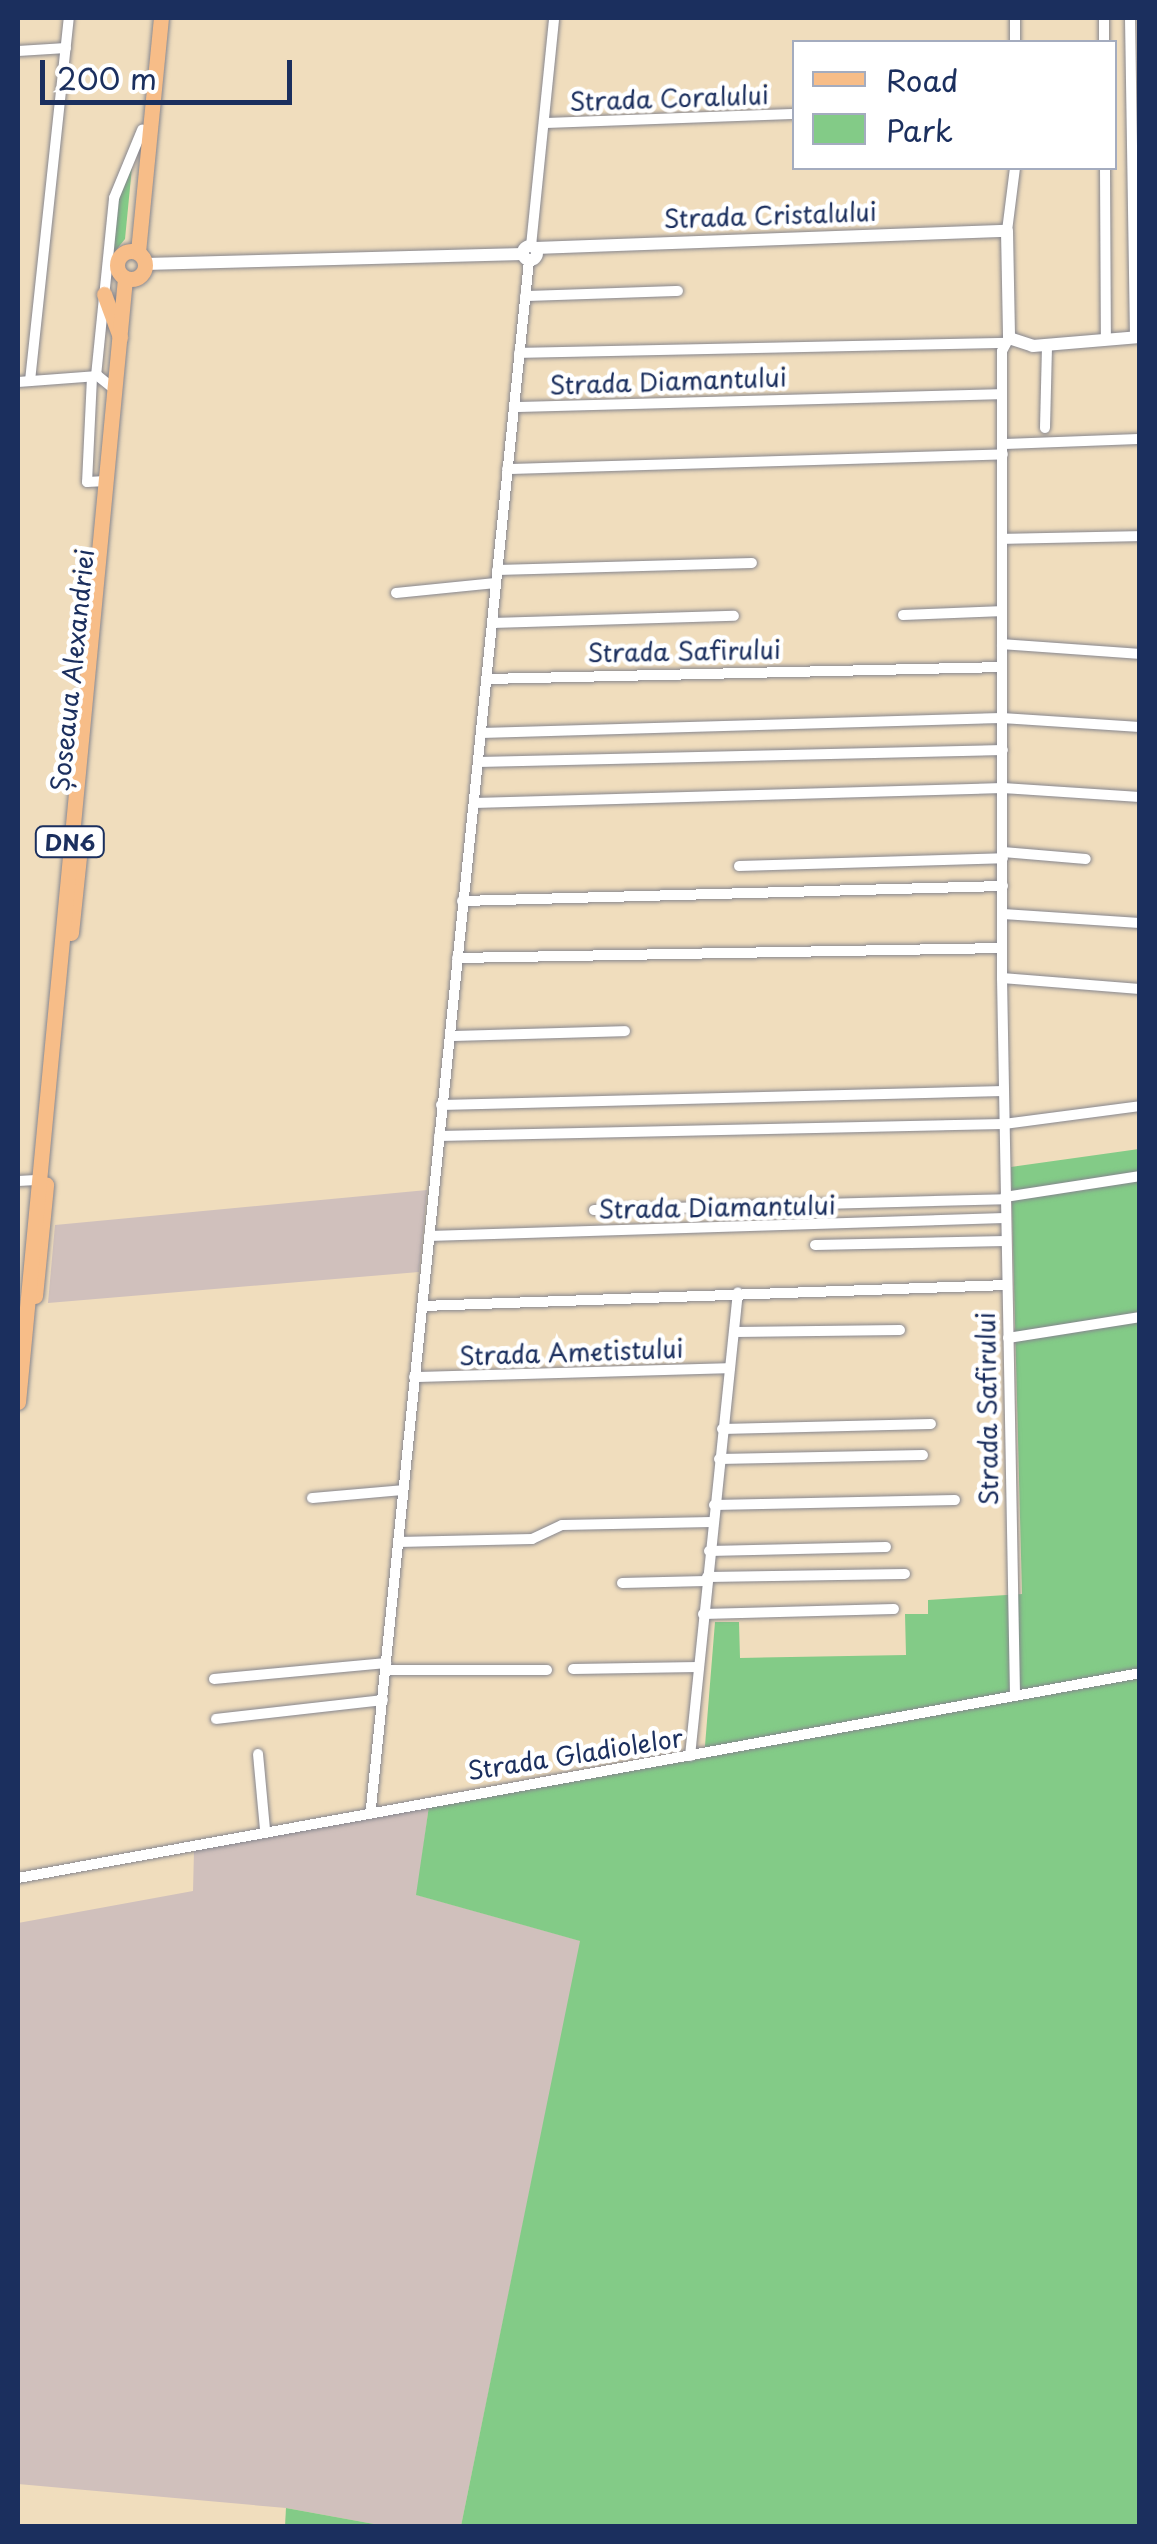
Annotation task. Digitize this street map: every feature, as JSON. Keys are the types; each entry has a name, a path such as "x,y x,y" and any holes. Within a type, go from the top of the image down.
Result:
{"main road":[{"name":"DN6","path":"137,256 142,130 153,18"},
{"name":"DN6","path":"137,256 161,18"},
{"name":"DN6","path":"130,278 117,264 137,256"},
{"path":"130,278 137,256"},
{"name":"Șoseaua Alexandriei","path":"18,1402 36,1180 120,338 130,278"},
{"name":"Șoseaua Alexandriei","path":"22,1364 38,1273 130,278"},
{"path":"104,294 120,338"}],"street":[{"path":"70,18 24,381 95,377 115,390"},
{"name":"Strada Diamantului","path":"372,1808 554,18"},
{"path":"520,353 1007,340 1046,345 1137,337 1130,18"},
{"path":"18,51 66,48"},
{"name":"Strada Coralului","path":"544,123 792,114"},
{"path":"106,482 87,482 95,377 118,184 142,130"},
{"name":"Strada Safirului","path":"1015,170 1006,234 1007,340 1002,394 1002,978 1015,1693"},
{"path":"1104,170 1106,340"},
{"name":"Strada Cristalului","path":"137,256 531,253 665,243 1006,234"},
{"path":"525,296 678,292"},
{"path":"1046,345 1046,428"},
{"name":"Strada Diamantului","path":"514,407 1002,394"},
{"path":"508,469 1003,449 1140,439"},
{"path":"1002,539 1140,536"},
{"path":"497,570 752,562"},
{"path":"396,593 496,583"},
{"path":"903,615 1002,611"},
{"path":"492,623 734,616"},
{"path":"1002,644 1140,654"},
{"name":"Strada Safirului","path":"487,678 1002,667"},
{"path":"481,733 1002,718 1140,727"},
{"path":"478,762 1002,750"},
{"path":"474,803 1003,788 1140,797"},
{"path":"739,866 1003,855 1086,858"},
{"path":"462,901 1003,886"},
{"path":"1003,914 1140,923"},
{"path":"457,958 1002,948"},
{"path":"1002,978 1140,989"},
{"path":"450,1036 625,1031"},
{"path":"442,1105 1004,1092"},
{"path":"439,1136 1004,1124 1140,1106"},
{"path":"594,1210 1005,1198 1140,1176"},
{"path":"18,1181 36,1180"},
{"name":"Strada Diamantului","path":"430,1236 1005,1218"},
{"path":"814,1245 1006,1242"},
{"path":"423,1306 1007,1285"},
{"path":"690,1756 738,1292"},
{"path":"1008,1338 1140,1318"},
{"path":"735,1332 900,1330"},
{"name":"Strada Ametistului","path":"414,1377 730,1368"},
{"path":"722,1429 932,1424"},
{"path":"719,1459 923,1455"},
{"path":"312,1498 403,1490"},
{"path":"714,1505 955,1500"},
{"path":"398,1542 532,1539 562,1525 712,1522"},
{"path":"709,1551 886,1547"},
{"path":"622,1583 905,1574"},
{"path":"703,1614 894,1609"},
{"path":"214,1679 386,1666 548,1670"},
{"path":"573,1669 698,1667"},
{"name":"Strada Gladiolelor","path":"18,1878 372,1808 690,1756 1015,1693 1140,1673"},
{"path":"216,1719 382,1700"},
{"path":"258,1754 265,1828"}],"shaded area":[{"path":"427,1190 419,1272 48,1303 55,1225"},
{"path":"429,1806 417,1895 581,1941 461,2526 385,2526 286,2508 18,2484 18,1923 193,1891 194,1850"}],"green space":[{"path":"132,167 125,239 112,255 117,200"},
{"path":"1139,1149 1139,2526 461,2526 580,1941 416,1895 429,1806 704,1758 715,1622 739,1622 740,1658 906,1655 905,1614 928,1614 928,1600 1022,1594 1011,1167"},
{"path":"286,2508 385,2526 285,2526"}]}
